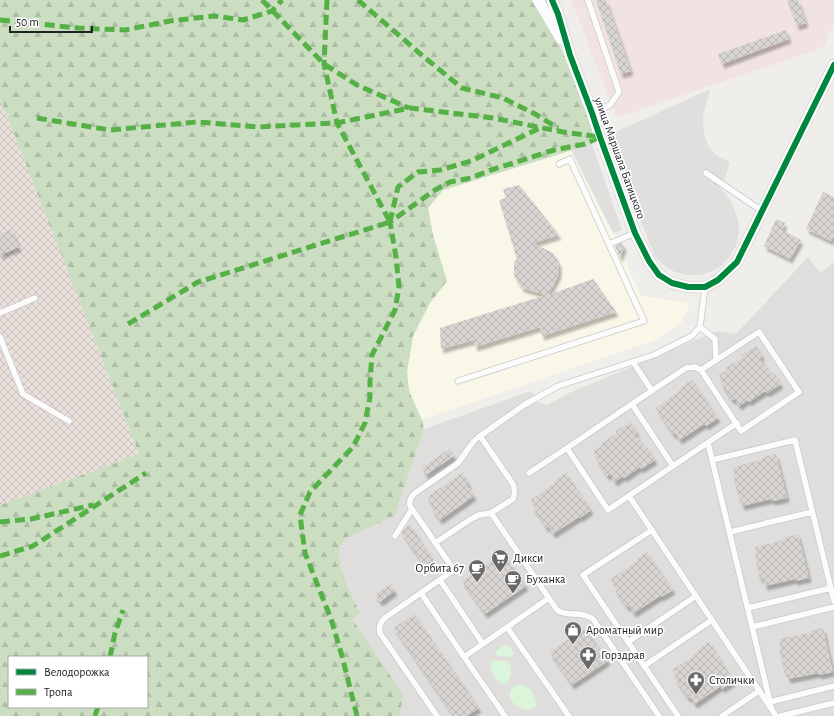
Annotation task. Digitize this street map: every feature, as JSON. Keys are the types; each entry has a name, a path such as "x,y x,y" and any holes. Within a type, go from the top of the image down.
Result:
{"street":[{"name":"улица Маршала Батицкого","path":"538,0 570,55"},
{"name":"улица Маршала Батицкого","path":"552,0 570,55 635,233 649,261 659,275 672,283 688,287 705,287"},
{"path":"705,287 718,280 737,262 834,65"}],"lane":[{"path":"588,0 619,92 610,105 592,113"},
{"path":"458,381 644,321 570,159 559,164"},
{"path":"706,173 762,211"},
{"path":"609,244 635,233"},
{"path":"437,716 379,630 382,620 454,570 410,506 409,503 411,497 457,464 473,441 524,405 558,386 654,355 692,336 700,327 705,287"},
{"path":"0,312 34,298"},
{"path":"700,327 715,339 716,360"},
{"path":"529,473 686,368 694,367 701,370 741,430 799,392 759,332 701,370"},
{"path":"0,337 23,394 69,421"},
{"path":"633,362 652,391"},
{"path":"632,404 673,466"},
{"path":"567,448 608,510 737,423"},
{"path":"435,543 471,519 479,515 491,513 513,498 515,489 513,484 480,436"},
{"path":"712,460 794,440 834,601"},
{"path":"708,443 772,710"},
{"path":"629,496 776,716"},
{"path":"395,536 404,526 412,509"},
{"path":"730,532 812,512"},
{"path":"491,513 557,610 564,614 582,614 593,619 659,716"},
{"path":"652,530 583,575 678,716"},
{"path":"440,580 483,644"},
{"path":"748,608 831,588"},
{"path":"421,593 505,716"},
{"path":"628,642 696,596"},
{"path":"464,657 549,598"},
{"path":"752,627 834,607"},
{"path":"644,666 712,620"},
{"path":"507,627 568,716"},
{"path":"770,702 834,686"},
{"path":"722,716 760,691"},
{"path":"781,716 834,703"}],"shaded area":[{"path":"571,0 834,0 834,24 824,47 617,118"},
{"path":"710,89 703,116 704,134 709,147 716,155 730,162 720,188 733,206 738,220 739,232 737,244 730,256 721,266 700,275 689,275 675,272 655,257 607,136"},
{"path":"0,98 139,454 0,505"},
{"path":"592,144 622,230 613,233 571,150"},
{"path":"571,150 613,233 641,296 690,303 681,323 655,340 422,420 409,391 407,372 413,336 430,303 447,281 433,235 428,208 443,191"},
{"path":"808,257 820,273 834,262 834,716 400,716 403,694 351,619 359,613 342,574 339,554 342,543 346,538 394,515 424,429 531,391 538,402 547,405 569,393 717,331 736,334"},
{"path":"488,409 493,417 447,449 441,441"},
{"path":"497,440 515,467 509,471 490,444"},
{"path":"480,449 503,483 495,489 472,455"},
{"path":"518,471 532,491 525,495 512,475"},
{"path":"475,523 480,530 467,539 462,532"},
{"path":"419,527 441,560 437,562 415,530"},
{"path":"540,563 559,590 552,594 533,568"},
{"path":"372,608 377,616 363,626 357,618"},
{"path":"385,650 430,716 418,716 377,656"}],"green space":[{"path":"0,0 531,0 561,49 596,131 592,144 443,190 428,208 433,235 447,281 430,303 413,336 407,372 409,391 422,420 424,429 394,516 346,538 340,548 339,556 342,572 360,613 352,619 403,694 400,716 0,716 0,505 139,454 0,98"},
{"path":"505,645 510,647 513,651 514,654 512,657 496,655 496,652"},
{"path":"494,660 506,661 510,665 511,675 506,684 499,682 491,671 490,663"},
{"path":"518,684 522,684 528,688 534,696 537,703 532,709 527,710 513,703 510,693 513,687"}],"building":[{"path":"596,0 606,0 631,71 621,74"},
{"path":"787,0 798,0 806,23 797,26"},
{"path":"786,30 789,39 722,64 718,54"},
{"path":"519,185 559,235 533,243 553,253 559,263 559,274 548,295 593,279 616,312 542,336 540,327 475,347 474,340 441,349 440,328 546,295 522,288 514,275 514,262 517,259 499,200 506,198 503,189"},
{"path":"823,192 834,197 834,235 831,241 806,229"},
{"path":"776,219 785,223 782,230 801,240 790,259 764,246"},
{"path":"11,229 19,247 0,255 0,234"},
{"path":"622,243 624,247 620,258 615,246"},
{"path":"756,346 762,356 760,358 772,375 774,373 781,384 767,393 765,391 749,402 748,400 739,406 735,399 732,400 721,384 724,383 719,375 727,370 726,368 743,357 741,355"},
{"path":"692,380 718,418 706,426 704,424 680,440 675,433 673,434 656,408"},
{"path":"630,422 637,432 635,433 644,447 646,446 655,460 641,469 640,467 624,478 623,476 615,482 610,474 607,476 593,451 602,446 601,444 617,433 616,431"},
{"path":"449,449 454,456 426,475 422,468"},
{"path":"776,454 787,498 772,501 771,499 742,506 733,475 735,475 733,467 762,460 762,457"},
{"path":"462,473 474,496 440,520 432,509 434,508 427,497"},
{"path":"566,473 591,510 553,534 548,526 546,528 533,508 535,507 531,500"},
{"path":"410,525 434,561 425,567 402,533 404,529"},
{"path":"798,534 809,578 795,581 795,579 765,586 763,578 760,579 755,556 757,555 755,547 785,540 785,537"},
{"path":"647,552 673,590 661,597 660,596 634,613 629,606 627,607 619,596 614,587 616,586 611,579 638,561 637,559"},
{"path":"503,553 526,586 485,614 462,581"},
{"path":"390,584 395,591 380,602 375,595"},
{"path":"414,614 479,708 467,716 454,716 394,628"},
{"path":"585,628 608,661 572,685 550,652"},
{"path":"823,628 833,672 788,679 786,671 784,671 779,648 781,648 779,639 810,633 810,631"},
{"path":"709,642 734,681 722,689 721,686 695,704 690,697 688,698 677,682 675,678 677,677 672,670 698,653 697,651"}],"marked path":[{"path":"262,0 324,64 357,85 409,108"},
{"path":"0,20 78,28 125,30 170,21 214,16 243,20 272,11 282,0"},
{"path":"327,0 324,64 337,123 390,222"},
{"path":"358,0 462,88 503,98 535,114 558,128"},
{"path":"37,118 110,130 197,122 258,127 337,123 410,108 493,118 563,132 600,137"},
{"path":"390,222 398,187 418,172 440,170 471,161 542,127"},
{"path":"357,716 331,619 305,553 300,515 310,492 353,447 365,423 370,397 372,355 395,310 399,287 390,222 435,190 450,182 471,178 554,150 585,144 600,137"},
{"path":"128,324 198,282 390,222"},
{"path":"0,556 33,546 146,473"},
{"path":"0,522 31,519 93,505"},
{"path":"110,656 115,633 123,610"},
{"path":"95,716 98,708"}],"cycle path":[{"path":"552,0 558,14 570,55 635,233 649,261 659,275 672,283 688,287 705,287 718,280 737,262 834,65"}],"place":[{"name":"Дикси","path":"500,573"},
{"name":"Орбита 67","path":"477,583"},
{"name":"Буханка","path":"513,594"},
{"name":"Ароматный мир","path":"573,645"},
{"name":"Горздрав","path":"588,670"},
{"name":"Столички","path":"696,695"}]}
